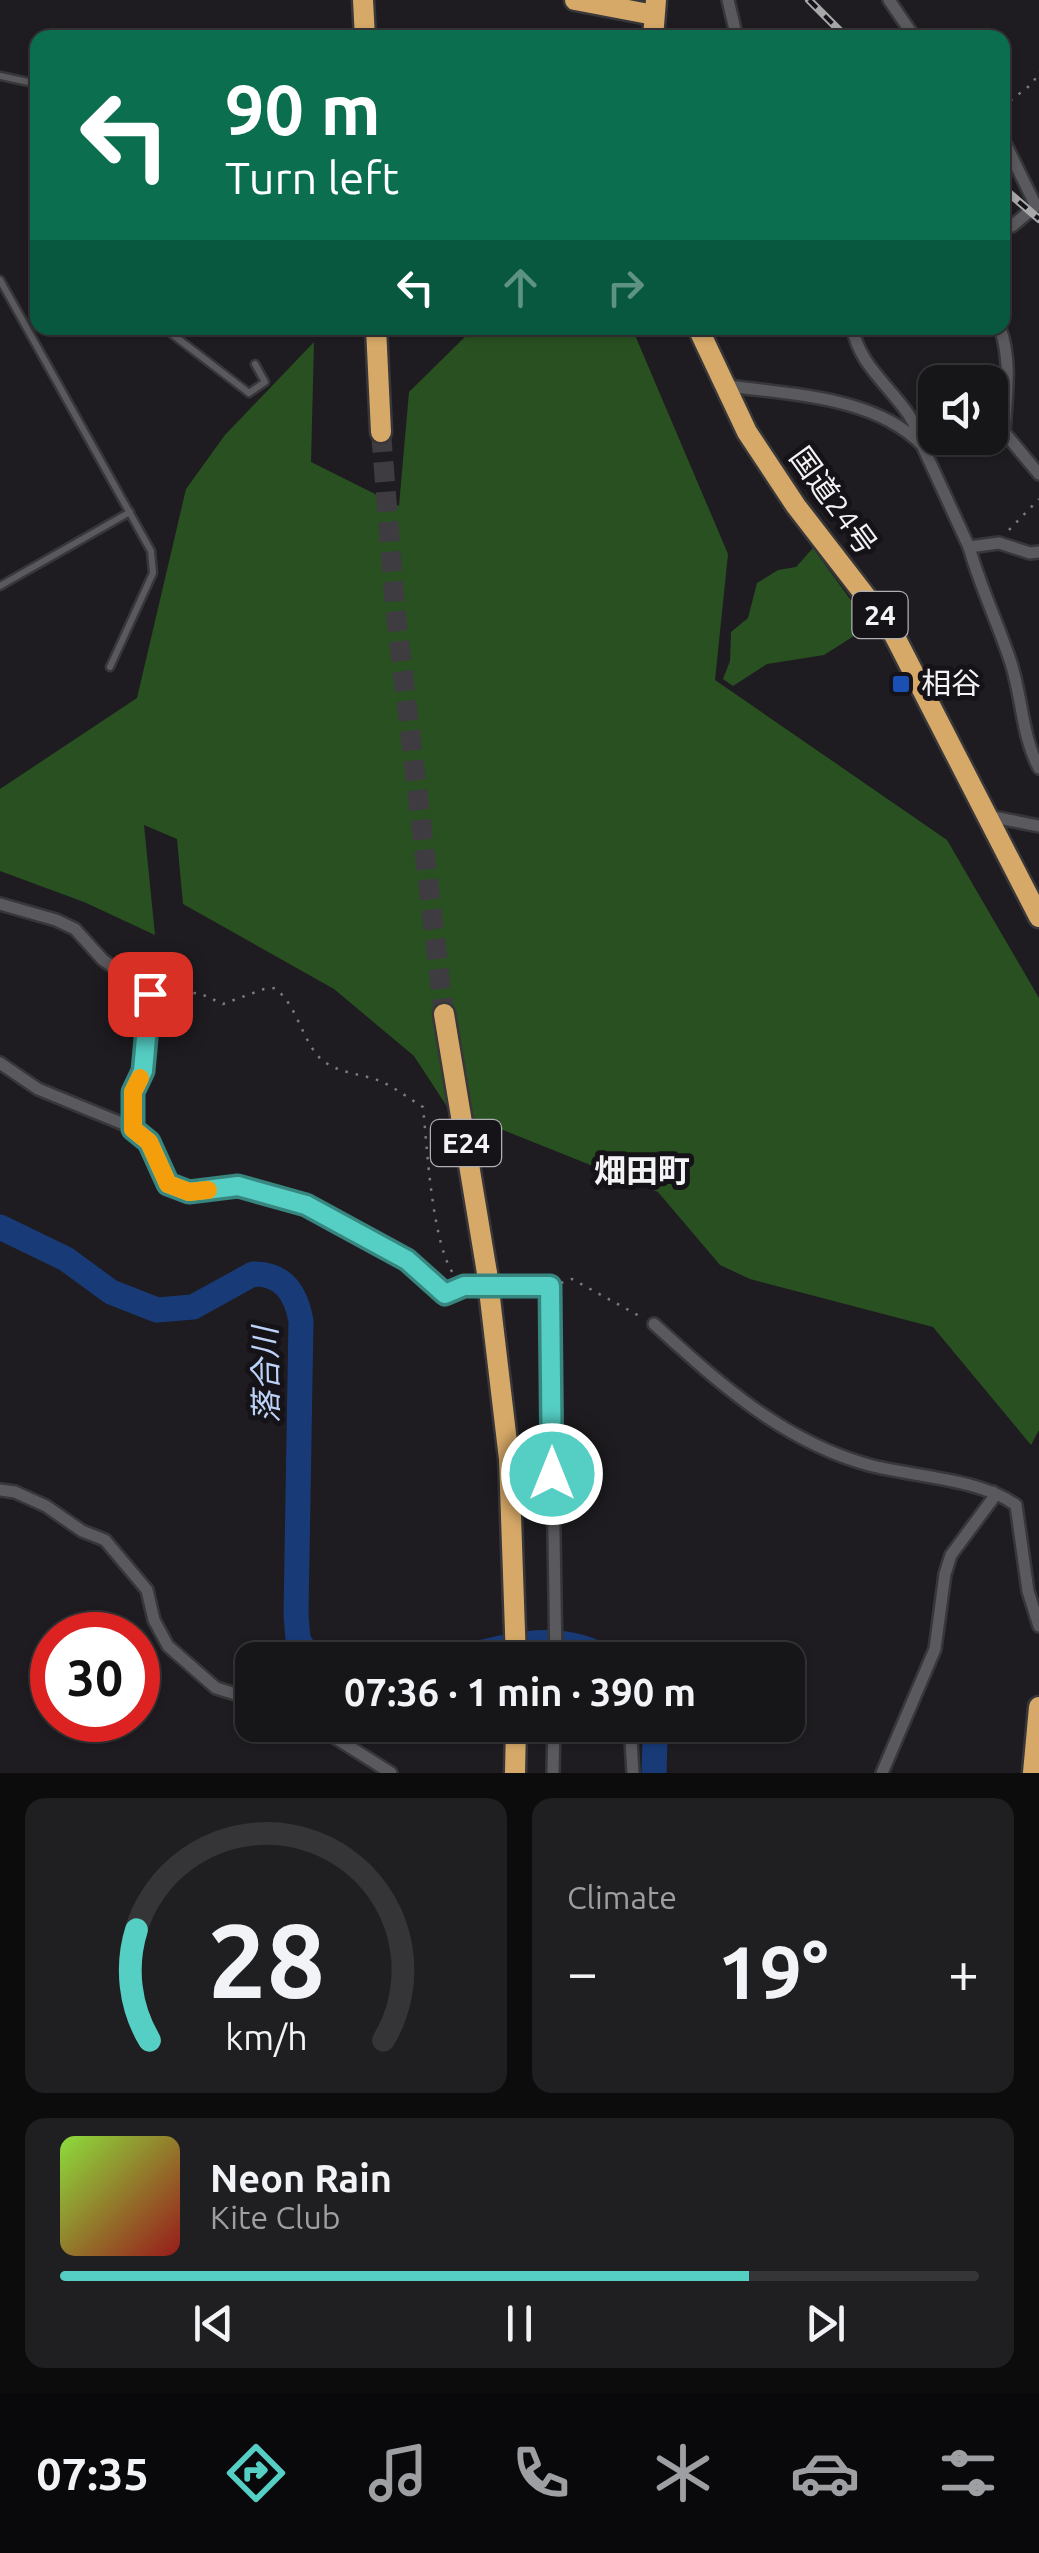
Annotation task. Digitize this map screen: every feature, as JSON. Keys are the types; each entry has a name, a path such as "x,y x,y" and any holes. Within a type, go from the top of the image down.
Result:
{"highway":[{"path":"363,0 365,30"},
{"path":"574,0 655,7"},
{"path":"376,335 381,432"},
{"name":"国道24号","path":"701,335 746,432 796,506 892,629 1039,917"},
{"name":"E24","path":"444,1014 487,1273 510,1459 515,1642"},
{"path":"1032,1773 1039,1708"},
{"path":"515,1773 516,1742"}],"street":[{"path":"728,0 735,30"},
{"path":"889,0 910,30"},
{"path":"1010,153 1036,206 1010,226"},
{"path":"855,335 878,380 918,430"},
{"path":"1003,335 1006,344 1004,432 1039,474"},
{"path":"722,385 852,406 910,433 918,441"},
{"path":"927,455 969,547 982,593 1010,661 1024,710 1026,736 1039,768"},
{"path":"969,547 999,543 1039,552"},
{"path":"988,816 1039,826"},
{"path":"0,904 75,929 103,960 150,994 143,1071 133,1092 133,1129"},
{"path":"0,1063 38,1090 133,1129 149,1142 168,1184 189,1192 238,1186 306,1205 407,1260 445,1294 464,1286 550,1286 555,1642"},
{"path":"654,1324 736,1398 786,1431 867,1464 994,1492 1016,1505 1028,1592 1039,1626"},
{"path":"0,1490 16,1492 46,1506 82,1531 105,1540 148,1590 154,1620 168,1646 216,1688 235,1694"},
{"path":"882,1773 934,1649 951,1555 994,1492"},
{"path":"342,1742 390,1773"},
{"path":"553,1773 554,1742"},
{"path":"631,1742 633,1773"}],"lane":[{"path":"0,76 30,82"},
{"path":"0,280 30,334"},
{"path":"31,335 151,551 152,574 110,667"},
{"path":"173,335 249,393 265,382 255,364"},
{"path":"0,586 130,512"}],"path":[{"path":"1010,101 1033,82 1039,71"},
{"path":"999,543 1039,498"},
{"path":"150,994 199,993 223,1004 275,988 292,1005 295,1020 316,1054 329,1065 376,1079 423,1107 448,1267 464,1286"},
{"path":"550,1286 572,1279 654,1324"}],"green space":[{"path":"467,335 635,335 728,554 715,680 947,840 1039,998 1039,1430 1031,1445 933,1327 750,1279 720,1265 658,1192 448,1108 414,1056 334,989 183,904 177,839 144,825 155,935 84,902 0,871 0,789 137,698 186,489 225,435 314,342 311,462 399,506 409,392"},
{"path":"813,548 874,632 857,634 824,655 767,664 733,686 723,679 730,661 731,632 748,618 757,583 778,570 796,567"}],"waterway":[{"name":"落合川","path":"0,1227 66,1259 111,1292 157,1310 193,1307 253,1274 280,1281 292,1294 301,1321 296,1615 300,1642"},
{"name":"落合川","path":"654,1773 655,1742"}],"tunnel":[{"path":"381,432 395,607 444,1014"}],"railway":[{"path":"809,0 839,30"},
{"path":"1010,194 1039,219"}],"slow traffic":[{"path":"140,1078 133,1092 133,1129 149,1142 168,1184 189,1192 208,1190"}],"place":[{"name":"相谷","path":"901,684"}],"district":[{"name":"畑田町","path":"642,1171"}],"route":[{"path":"150,994 143,1071 133,1092 133,1129 149,1142 168,1184 189,1192 238,1186 306,1205 407,1260 445,1294 464,1286 550,1286 552,1474"}]}
